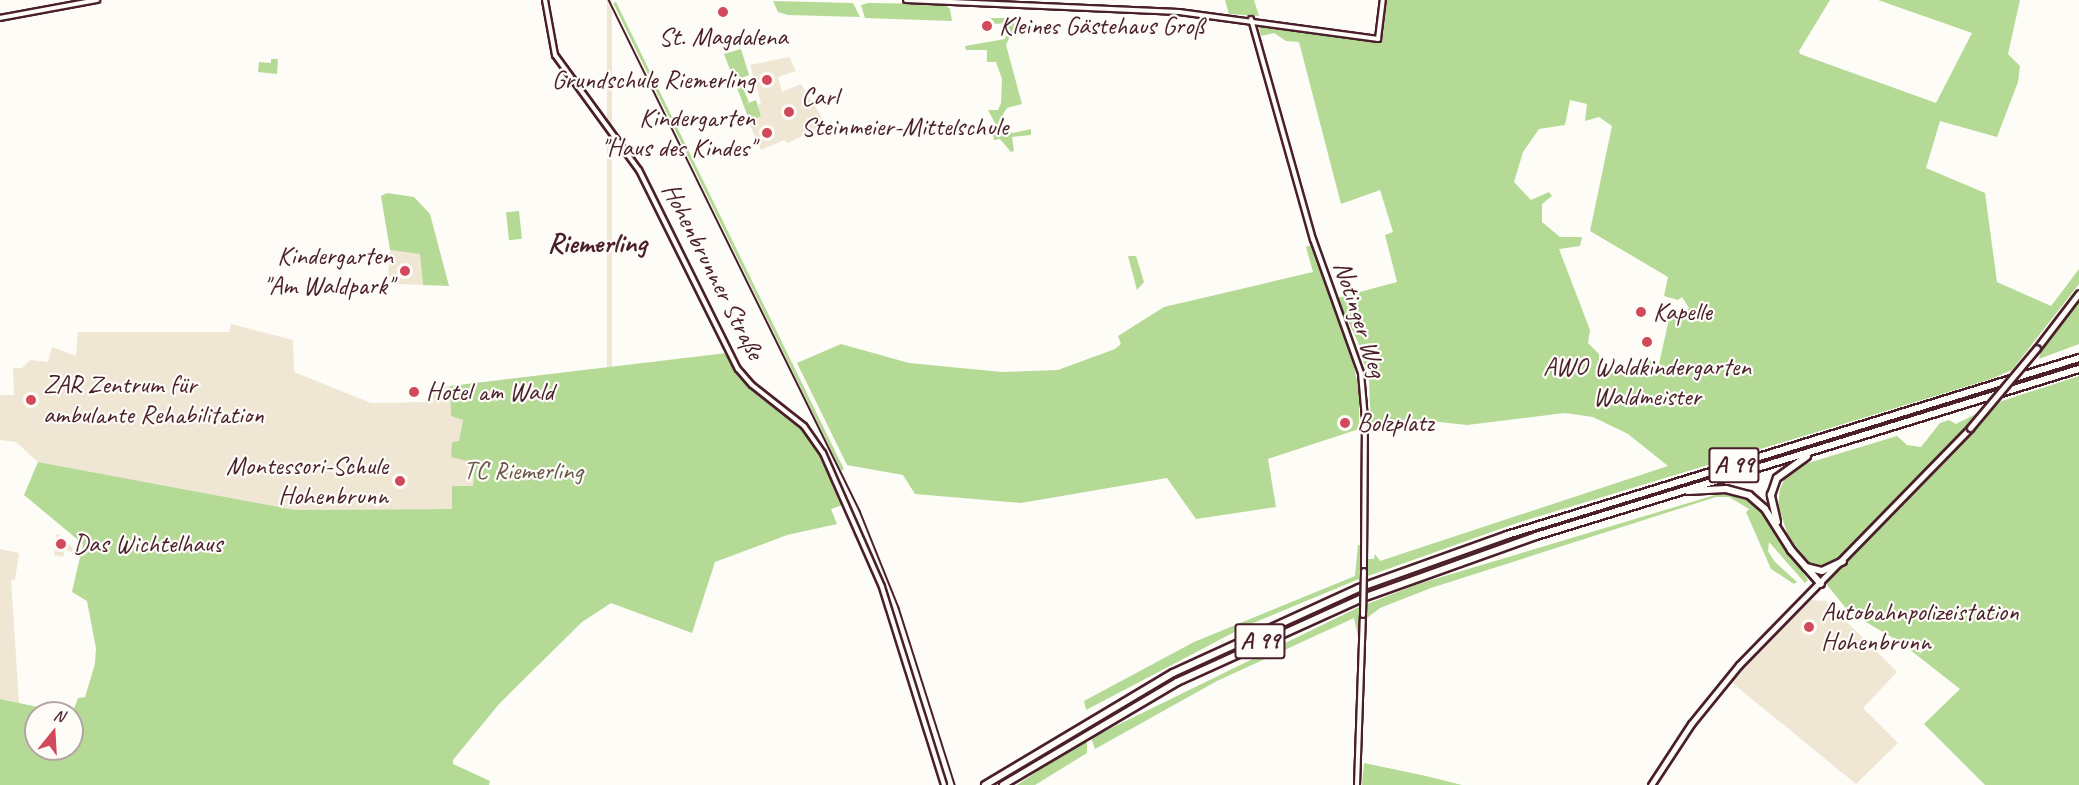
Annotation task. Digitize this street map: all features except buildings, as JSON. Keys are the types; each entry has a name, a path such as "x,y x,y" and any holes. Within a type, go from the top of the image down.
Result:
{"highway":[{"name":"A 99","path":"985,785 1173,673 1359,588 1525,529 2079,358"},
{"name":"A 99","path":"1003,785 1177,682 1310,619 1447,566 2079,369"},
{"path":"1780,531 1772,507 1773,487 1786,469 1810,453"},
{"path":"1682,491 1738,490 1757,501 1821,584"},
{"path":"1806,567 1822,571 1843,561"}],"main road":[{"path":"1652,785 1709,700 1970,428 2037,348 2079,293"}],"street":[{"path":"0,18 97,0"},
{"name":"Hohenbrunner Straße","path":"545,0 555,56 636,164 738,369 752,386 804,426 823,453 882,587 944,785"},
{"path":"906,0 1172,11 1251,19 1378,39 1383,0"},
{"name":"Notinger Weg","path":"1251,19 1313,239 1361,373 1365,419 1364,571 1357,785"}],"shaded area":[{"path":"607,0 612,0 612,526 607,526"},
{"path":"789,57 796,71 778,77 782,92 801,84 826,124 788,143 784,140 761,150 750,125 761,116 758,105 761,103 750,65"},
{"name":"Kindergarten \"Am Waldpark\"","path":"390,250 420,254 423,285 398,284 388,275"},
{"path":"231,324 293,340 294,372 371,403 433,402 433,387 450,386 451,416 463,419 459,442 475,463 473,486 452,486 452,509 295,510 38,462 16,442 0,440 0,395 14,395 13,368 22,368 30,360 48,362 52,347 76,356 78,332 229,332"},
{"name":"Das Wichtelhaus","path":"59,534 73,548 72,552 65,550 63,557 54,555 56,535"},
{"path":"0,549 19,553 15,580 11,580 19,703 0,699"},
{"path":"1811,600 1826,601 1897,672 1863,708 1898,743 1856,784 1731,682"}],"green space":[{"path":"1225,0 1254,0 1259,16 1229,14"},
{"path":"1387,0 1830,0 1799,51 1800,54 1936,103 1972,33 1878,0 2020,0 2008,54 2020,66 2018,82 1997,137 1940,121 1926,168 1985,193 1997,282 2051,306 2079,269 2079,284 2012,370 1991,379 1517,523 1368,576 1368,559 1374,559 1375,554 1380,561 1668,466 1628,434 1593,417 1565,413 1467,425 1412,419 1371,428 1369,380 1358,342 1337,298 1397,282 1385,235 1393,232 1380,190 1341,204 1299,42 1286,41 1274,33 1261,36 1259,27 1382,43","holes":["1570,100 1587,104 1585,121 1599,117 1612,126 1590,231 1668,277 1664,296 1678,300 1682,297 1689,308 1681,316 1669,319 1659,364 1648,360 1638,366 1622,366 1616,373 1599,372 1599,354 1588,343 1590,330 1559,249 1580,246 1582,237 1560,237 1542,222 1542,204 1552,196 1549,192 1531,200 1514,182 1523,152 1539,129 1565,125"]},
{"path":"773,1 853,3 860,17 788,15 778,12"},
{"path":"616,2 844,469 841,471 613,3"},
{"path":"868,3 944,4 950,9 952,21 865,18 861,5"},
{"path":"991,18 1013,18 1015,25 1006,45 1022,104 1007,108 1003,114 1005,127 1012,133 1031,129 1031,135 1012,137 1014,151 1011,152 1000,139 994,140 992,130 997,127 988,110 998,110 1001,103 1002,79 996,62 987,62 987,50 966,50 965,46 1005,39 1009,23 993,24"},
{"path":"741,49 749,75 739,79 749,102 746,104 756,100 761,116 750,122 724,54"},
{"path":"271,59 278,59 277,74 258,72 259,62 271,63"},
{"path":"387,193 414,197 430,214 449,286 423,285 420,254 390,250 381,196"},
{"path":"519,211 522,239 509,240 506,212"},
{"path":"1311,245 1353,363 1359,390 1359,429 1268,459 1276,507 1196,519 1167,478 1021,503 915,494 903,475 847,465 797,363 841,344 909,363 1002,372 1058,370 1115,349 1121,344 1118,336 1164,307 1313,272 1306,247"},
{"path":"1128,256 1136,256 1144,282 1137,290"},
{"path":"2079,300 2079,344 2039,359 2041,348"},
{"name":"TC Riemerling","path":"727,353 750,388 791,416 813,441 845,504 831,509 837,524 787,535 715,562 692,633 611,603 582,622 499,704 453,760 453,764 490,781 489,785 0,785 0,699 24,704 24,761 84,761 84,701 77,701 78,698 85,697 95,664 96,648 87,601 72,592 83,544 24,495 38,462 295,510 452,509 452,486 473,486 475,463 451,457 452,442 459,441 463,420 451,416 450,386"},
{"path":"2079,376 2079,785 1985,785 1924,724 1960,689 1900,642 1849,612 1789,538 1778,506 1780,489 1786,476 1798,466 1897,436 1907,445 1921,447 1940,423 1949,420 1956,424 2002,401"},
{"path":"1725,492 1748,499 1765,515 1808,580 1805,583 1769,542 1768,551 1775,562 1797,582 1794,584 1771,569 1746,512 1749,509 1729,497 1716,497 1431,588 1380,608 1367,618 1367,604 1418,584"},
{"path":"1358,545 1361,545 1359,579 1246,626 1086,710 1084,701 1194,642 1355,576"},
{"path":"1359,607 1360,646 1354,618 1217,681 1095,749 1091,738"},
{"path":"1087,738 1087,753 1035,785 1017,785"},
{"path":"1364,763 1426,776 1462,785 1362,785"}],"railway":[{"path":"609,0 860,511 899,608 955,785"}],"place":[{"name":"St. Magdalena","path":"723,12"},
{"name":"Kleines Gästehaus Groß","path":"987,26"},
{"name":"Grundschule Riemerling","path":"767,80"},
{"name":"Carl Steinmeier-Mittelschule","path":"789,112"},
{"name":"Kindergarten \"Haus des Kindes\"","path":"767,133"},
{"name":"Kindergarten \"Am Waldpark\"","path":"405,271"},
{"name":"Kapelle","path":"1641,312"},
{"name":"AWO Waldkindergarten Waldmeister","path":"1647,342"},
{"name":"Hotel am Wald","path":"414,392"},
{"name":"ZAR Zentrum für ambulante Rehabilitation","path":"31,400"},
{"name":"Bolzplatz","path":"1345,423"},
{"name":"Montessori-Schule Hohenbrunn","path":"400,481"},
{"name":"Das Wichtelhaus","path":"61,544"},
{"name":"Autobahnpolizeistation Hohenbrunn","path":"1809,627"}],"district":[{"name":"Riemerling","path":"597,243"}]}
